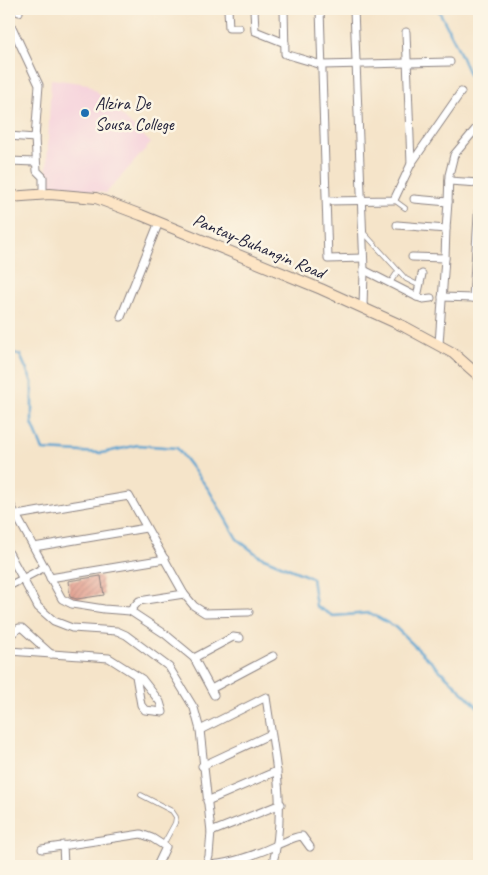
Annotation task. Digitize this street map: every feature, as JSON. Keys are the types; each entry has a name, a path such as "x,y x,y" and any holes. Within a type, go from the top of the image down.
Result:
{"street":[{"path":"228,9 229,28 239,28"},
{"path":"254,9 255,31 284,43"},
{"path":"284,9 285,54 322,65 450,62"},
{"path":"320,9 328,259 363,258"},
{"path":"354,9 364,270 363,308"},
{"path":"11,25 39,85 35,138 37,171 43,177 43,195"},
{"path":"406,32 411,164"},
{"path":"327,201 394,200 411,164 460,92"},
{"path":"439,344 449,182 454,155 479,125"},
{"path":"9,136 35,138"},
{"path":"9,160 36,162"},
{"path":"449,182 479,183"},
{"name":"Pantay-Buhangin Road","path":"9,197 43,195 96,198 159,222 363,308 439,344 453,353 479,376"},
{"path":"414,198 448,202"},
{"path":"442,296 476,298 479,200"},
{"path":"121,317 159,222"},
{"path":"397,225 446,229"},
{"path":"412,257 445,258"},
{"path":"364,270 418,297 423,299 431,298"},
{"path":"418,297 422,274"},
{"path":"17,515 129,496 184,594 194,606 205,612 249,612"},
{"path":"9,502 62,599 72,604 130,611 165,634 194,658 213,692 273,656"},
{"path":"34,548 146,528"},
{"path":"9,552 38,607 54,621 72,628 116,631 126,635 165,662 169,667 194,708 200,730 202,766 211,832 209,856 206,865 222,865 278,845 296,836 302,836 310,847"},
{"path":"50,578 165,559"},
{"path":"9,586 45,567"},
{"path":"130,611 139,601 184,594"},
{"path":"9,636 19,628 22,628 50,654"},
{"path":"194,658 233,637 240,638"},
{"path":"9,651 109,658 142,679 160,702 163,712 145,710 141,706 136,676"},
{"path":"200,730 266,697 280,804 278,845 272,866"},
{"path":"202,766 271,734"},
{"path":"207,801 277,771"},
{"path":"211,832 280,804"},
{"path":"42,849 141,834 152,838 166,847 157,866"},
{"path":"63,845 64,866"}],"lane":[{"path":"394,200 405,208"},
{"path":"362,230 406,279 420,286"},
{"path":"390,283 398,271"},
{"path":"141,795 172,811 176,817 175,823 163,845"}],"shaded area":[{"name":"Alzira De Sousa College","path":"51,79 88,84 151,143 106,193 46,185"}],"building":[{"path":"101,576 104,595 77,599 70,597 68,581"}],"waterway":[{"path":"9,22 11,21 13,9"},
{"path":"438,9 456,44 479,97"},
{"path":"9,352 20,355 32,382 32,423 43,450 102,453 138,445 177,448 209,490 237,539 259,556 312,578 316,606 333,616 370,613 395,627 479,708"}],"place":[{"name":"Alzira De Sousa College","path":"85,113"}]}
